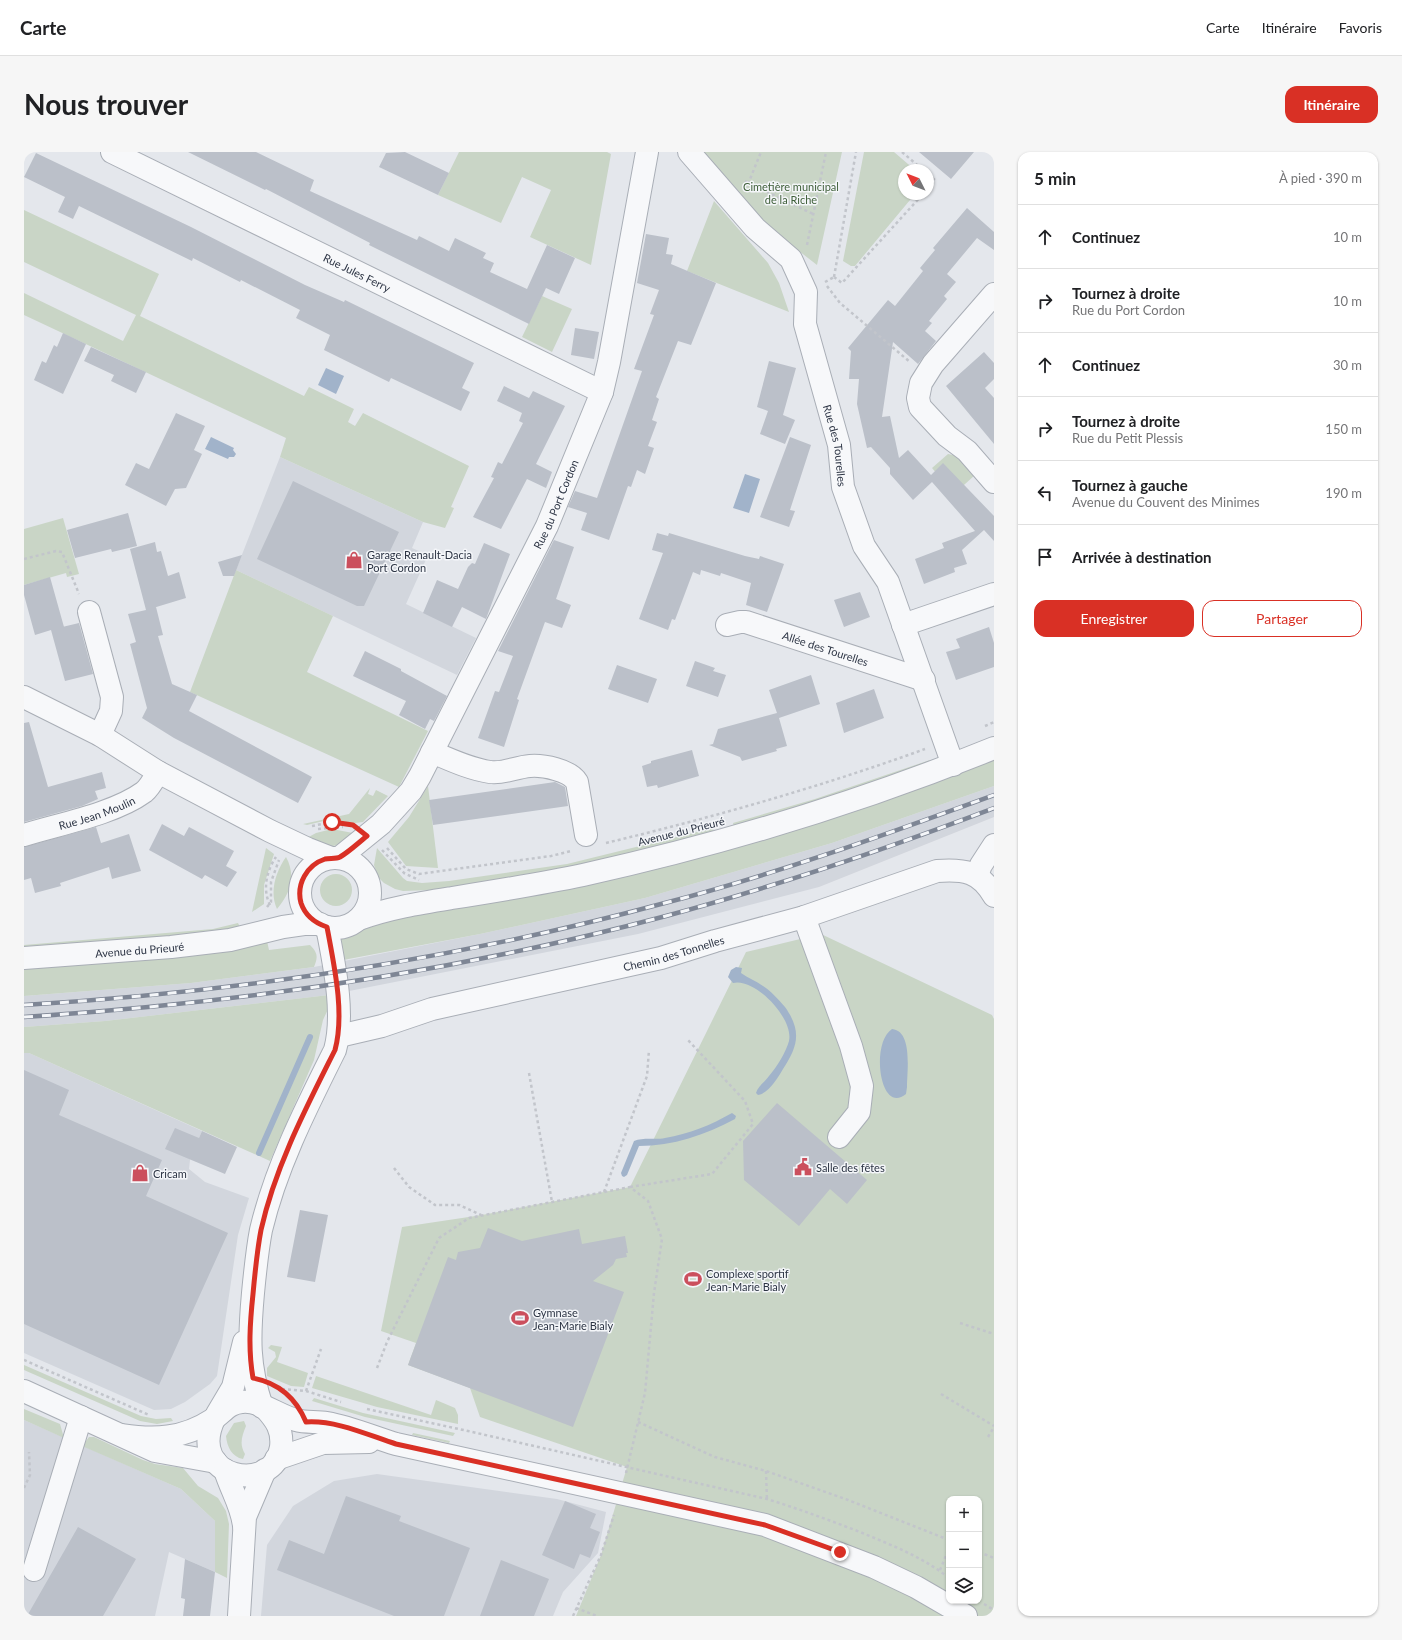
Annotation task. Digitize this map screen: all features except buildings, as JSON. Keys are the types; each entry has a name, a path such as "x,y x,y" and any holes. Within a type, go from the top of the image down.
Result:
{"street":[{"name":"Rue Jules Ferry","path":"112,152 602,392"},
{"name":"Rue du Port Cordon","path":"335,858 374,834 411,791 547,526 602,392 611,355 647,152"},
{"name":"Rue des Tourelles","path":"689,152 754,228 791,259 806,292 805,324 839,445 843,487 864,546 888,582 946,741 953,765"},
{"path":"994,294 926,375 919,390 918,398 920,406 946,436 967,451 994,482"},
{"path":"903,625 994,594"},
{"path":"89,612 110,685 112,697 111,711 100,735"},
{"name":"Allée des Tourelles","path":"727,625 746,622 924,680"},
{"path":"24,697 100,735 158,772 270,831 290,844 352,862 365,875 370,894 364,913 359,919 347,926 323,926"},
{"name":"Avenue du Prieuré","path":"359,919 391,909 548,882 663,856 824,811 953,765 994,748"},
{"path":"432,752 470,767 491,772 499,773 529,766 537,766 556,770 573,777 577,782 588,843"},
{"name":"Rue Jean Moulin","path":"24,835 103,811 133,799 145,791 158,772"},
{"name":"Rue du Port Cordon","path":"365,875 374,834"},
{"path":"240,1616 244,1529 248,1507 280,1449 282,1439 275,1419 264,1408 253,1378 250,1326 257,1252 261,1230 282,1165 311,1097 335,1050 339,1036 333,960 323,926 305,910 300,897 301,887 299,865 290,844"},
{"path":"994,845 981,865 977,875 994,896"},
{"path":"301,887 307,871 312,866 318,862 335,858"},
{"name":"Chemin des Tonnelles","path":"339,1036 382,1026 432,1010 661,958 804,916 937,871 954,870 977,875"},
{"name":"Avenue du Prieuré","path":"365,875 382,890 396,897 420,901 438,900"},
{"name":"Avenue du Prieuré","path":"254,934 273,911 288,908 301,887"},
{"path":"804,916 851,1046 862,1086 859,1112 839,1137"},
{"name":"Avenue du Prieuré","path":"24,958 171,947 230,940 290,926 323,926"},
{"path":"244,1529 240,1506 235,1499 220,1466 208,1447 207,1438 214,1418 233,1387 243,1344 250,1326"},
{"path":"24,1391 155,1450 220,1466 233,1474 247,1476 323,1443 358,1442 396,1444"},
{"path":"122,1435 154,1438 178,1436 198,1428 214,1418 222,1410 232,1405 243,1402 254,1403 298,1421 338,1425 396,1444 765,1525 874,1567 916,1588 966,1616"},
{"path":"34,1570 81,1417"}],"path":[{"path":"738,209 761,152"},
{"path":"806,248 826,152"},
{"path":"856,152 834,277 842,283 918,200"},
{"path":"902,152 916,164"},
{"path":"742,180 813,214"},
{"path":"825,282 840,303 926,375"},
{"path":"24,559 56,551 62,552 78,592 89,612"},
{"path":"273,911 267,900 266,884 274,860 281,851 312,826 332,822 353,825 374,834 406,869 419,874 551,856 588,843 685,824 806,790 871,769 946,741"},
{"path":"374,834 409,877 426,880"},
{"path":"273,911 271,882 273,873 276,864 290,844"},
{"path":"377,1368 387,1342 439,1238 468,1218 630,1187 712,1174 753,1124 745,1101 687,1038"},
{"path":"604,1192 647,1076 649,1050"},
{"path":"529,1073 552,1202"},
{"path":"394,1168 409,1187 435,1205 459,1205 482,1215"},
{"path":"573,1616 601,1555 620,1493 645,1393 654,1293 662,1239 648,1201 630,1187"},
{"path":"960,1323 994,1334"},
{"path":"306,1391 321,1349"},
{"path":"24,1360 152,1415"},
{"path":"253,1378 273,1384 286,1393"},
{"path":"940,1394 994,1426 988,1437"},
{"path":"638,1422 715,1457 766,1471 848,1500 946,1539"},
{"path":"24,1488 30,1474 29,1452"},
{"path":"766,1471 766,1492"},
{"path":"982,1553 994,1558"},
{"path":"940,1570 946,1555"},
{"path":"576,1608 597,1616"}],"shaded area":[{"path":"280,457 423,522 412,548 428,555 406,604 476,638 457,675 236,570"},
{"path":"994,786 994,817 819,887 638,934 329,995 105,1021 24,1027 24,996 191,983 314,967 480,934 645,898 832,843"},
{"path":"24,1053 29,1053 202,1131 190,1160 189,1169 205,1182 249,1198 238,1235 217,1376 210,1384 185,1402 171,1409 154,1410 24,1353"},
{"path":"24,1420 181,1489 215,1521 215,1572 169,1552 155,1616 24,1616"},
{"path":"377,1474 557,1499 606,1512 598,1553 563,1592 553,1616 261,1616 267,1545 293,1506 334,1481"}],"green space":[{"path":"459,152 607,152 611,154 591,265 530,237 551,190 522,177 501,223 438,195"},
{"name":"Cimetière municipal de la Riche","path":"703,152 842,152 817,265 763,223"},
{"path":"864,152 894,152 908,164 898,164 898,200 910,200 855,266 851,266 843,261"},
{"path":"714,201 768,263 779,283 789,312 687,271"},
{"path":"24,210 159,274 140,316 304,396 309,387 354,409 348,422 355,426 363,413 469,466 451,507 454,508 445,528 423,522 280,457 286,438 24,315 24,293 123,341 136,315 24,262"},
{"path":"542,296 572,309 552,352 522,337"},
{"path":"948,454 958,456 975,475 954,494 932,468"},
{"path":"63,518 79,574 67,577 66,573 24,585 24,529"},
{"path":"236,570 333,616 307,672 428,731 399,787 190,692"},
{"path":"930,760 926,764 864,788 734,827 733,823 815,799"},
{"path":"994,760 994,786 832,843 645,898 480,934 338,961 340,939 354,933 368,924 738,846 856,811"},
{"path":"428,786 438,868 406,866 388,842 409,817"},
{"path":"370,788 368,794 373,796 376,790 388,796 363,822 355,823 328,820 307,825 303,824 349,814"},
{"path":"713,828 714,832 569,869 433,890 403,891 395,889 384,883 378,877 374,865 377,848 407,881 422,883 449,881 567,864"},
{"path":"332,829 353,833 341,843 331,846 326,846 305,839 316,833"},
{"path":"266,848 274,854 264,885 264,904 252,912"},
{"path":"286,857 291,870 289,890 286,897 277,909 274,896 275,882 279,869"},
{"path":"336,874 342,875 349,881 352,890 351,896 345,903 336,906 330,905 323,899 320,890 321,884 327,877"},
{"path":"238,923 240,927 213,934 24,949 24,945 213,929"},
{"name":"Complexe sportif Jean-Marie Bialy","path":"821,934 992,1015 994,1019 994,1616 576,1616 601,1555 627,1467 480,1417 470,1388 408,1365 416,1343 381,1331 402,1227 482,1215 630,1187 746,952"},
{"path":"267,941 269,950 310,945 315,950 316,955 314,967 191,983 24,996 24,968"},
{"path":"329,995 329,1007 323,1020 314,1060 270,1161 29,1053 24,1053 24,1027 105,1021"},
{"path":"271,1345 282,1347 277,1362 308,1373 304,1387 291,1386 267,1376 267,1368 276,1357 275,1352 268,1348"},
{"path":"24,1365 141,1416 156,1419 171,1418 173,1421 157,1424 140,1421 24,1370"},
{"path":"316,1376 431,1415 436,1400 455,1408 458,1415 458,1424 377,1407 312,1388"},
{"path":"314,1398 363,1413 455,1433 453,1436 365,1417 312,1401"},
{"path":"24,1409 60,1424 64,1438 24,1420"},
{"path":"244,1421 246,1426 242,1440 242,1447 245,1454 243,1459 233,1454 226,1436 234,1423"},
{"path":"413,1433 450,1441 449,1443 412,1435"},
{"path":"89,1437 94,1437 155,1464 183,1468 198,1486 218,1498 226,1511 229,1524 227,1578 215,1572 215,1521 181,1489 82,1446"}],"water":[{"path":"326,368 344,376 336,394 318,385"},
{"path":"211,437 234,448 233,450 236,454 234,457 229,457 228,459 205,449"},
{"path":"745,474 760,479 749,513 733,508"},
{"path":"736,967 742,968 741,973 766,988 777,998 785,1007 796,1031 795,1046 788,1061 766,1092 758,1095 756,1093 758,1088 778,1064 788,1045 789,1032 785,1021 771,1001 751,986 742,983 733,983 728,977 731,970"},
{"path":"892,1029 899,1031 903,1037 906,1044 907,1053 908,1071 906,1094 897,1098 890,1095 884,1087 880,1062 881,1048 885,1037"},
{"path":"732,1113 736,1116 735,1119 700,1135 676,1142 639,1146 627,1175 624,1177 622,1176 621,1173 634,1141 641,1139 661,1139 683,1134 708,1125"}],"waterway":[{"path":"259,1153 310,1037"}],"railway":[{"path":"24,1005 185,992 265,982 345,971 504,942 583,924 703,893 787,867 994,795"},
{"path":"24,1017 105,1011 267,994 428,969 587,936 666,916 749,892 913,838 994,808"}],"place":[{"name":"Garage Renault-Dacia Port Cordon","path":"354,560"},
{"name":"Salle des fêtes","path":"803,1167"},
{"name":"Cricam","path":"140,1173"},
{"name":"Complexe sportif Jean-Marie Bialy","path":"693,1279"},
{"name":"Gymnase Jean-Marie Bialy","path":"520,1318"}],"route":[{"path":"332,822 353,825 367,836 339,858 325,859 312,866 307,871 301,883 300,890 302,904 309,916 314,921 327,927 333,960 339,1036 335,1050 290,1143 270,1199 261,1230 257,1252 250,1326 253,1378 264,1380 282,1389 297,1404 306,1422 325,1422 396,1444 765,1525 840,1552"}]}
